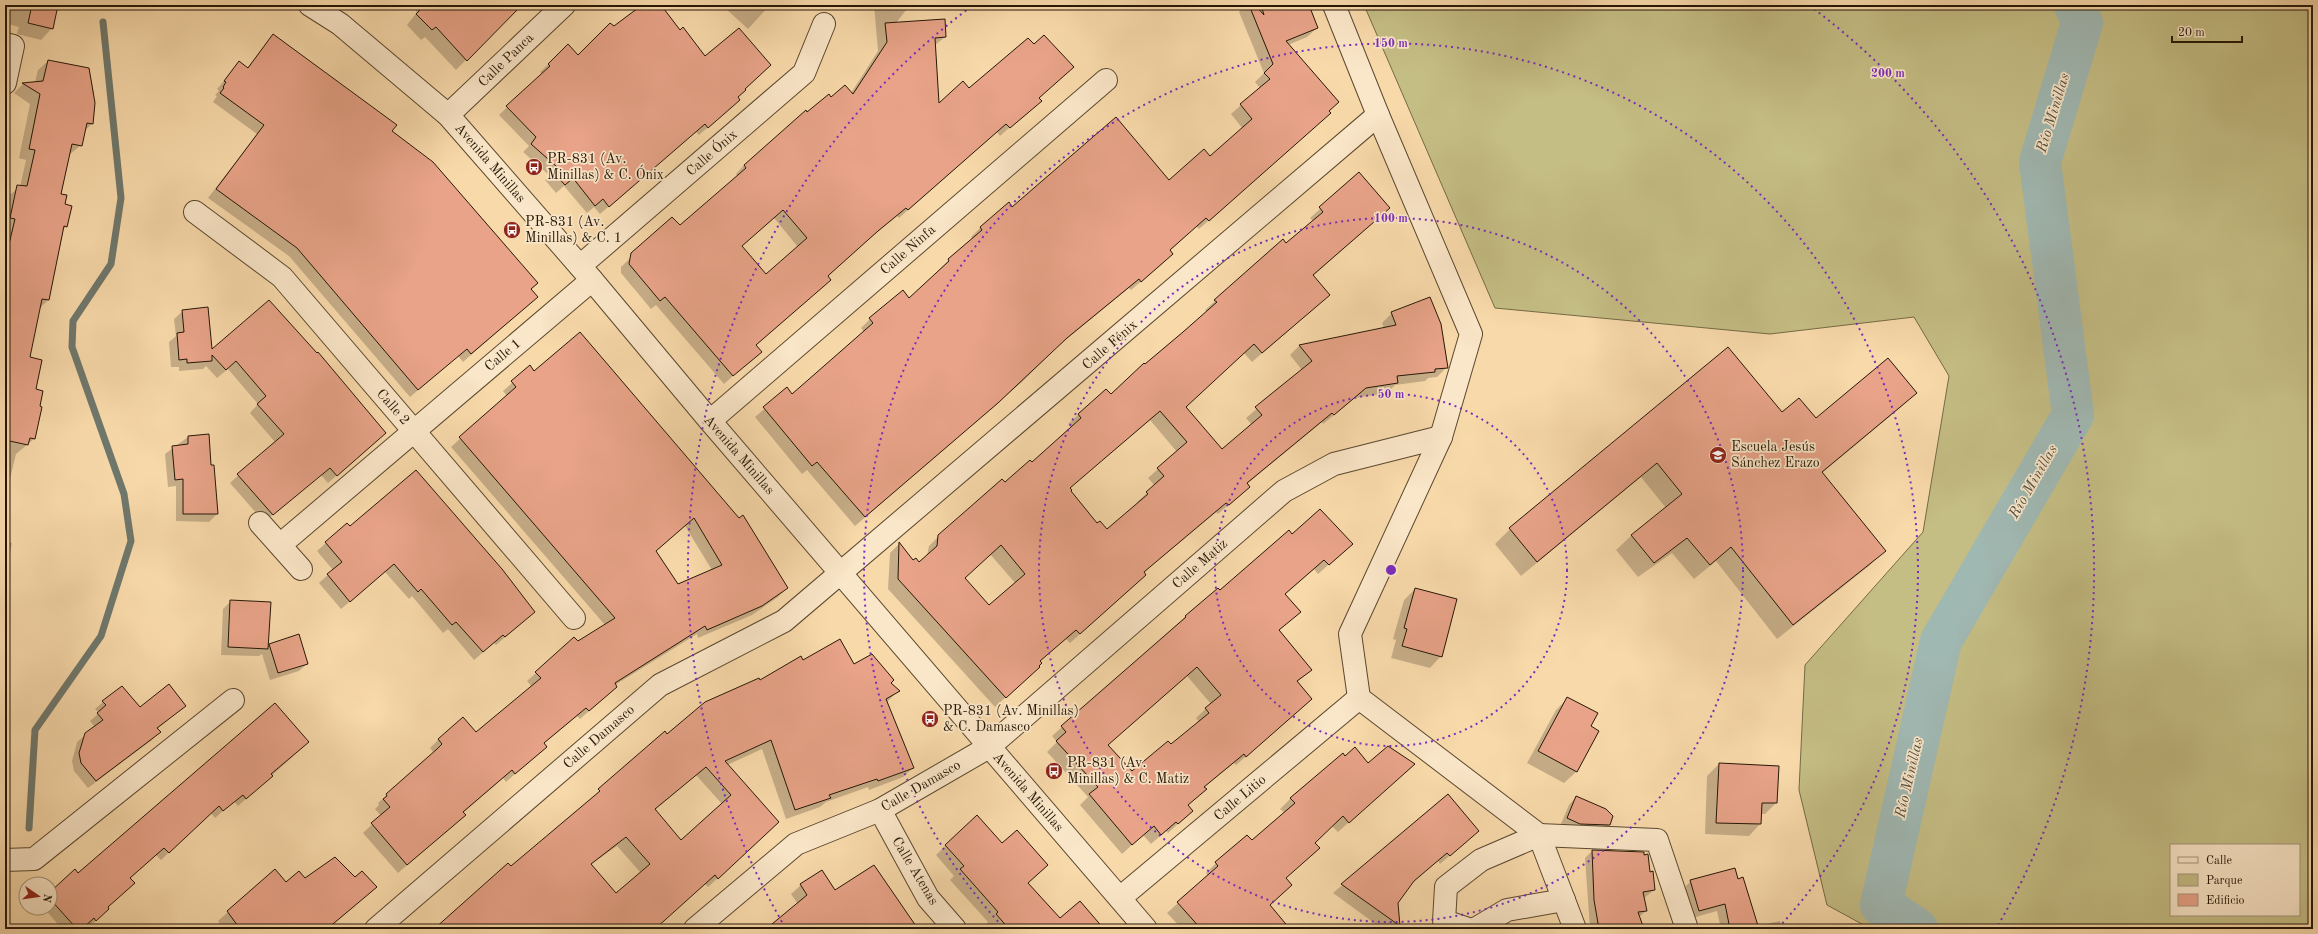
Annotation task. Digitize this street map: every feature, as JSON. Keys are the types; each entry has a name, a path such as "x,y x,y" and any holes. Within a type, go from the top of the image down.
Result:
{"street":[{"name":"Avenida Minillas","path":"310,5 340,24 448,115 586,273 710,421 1146,929"},
{"name":"Calle Panca","path":"448,115 564,5"},
{"path":"1334,5 1378,115 1471,334 1441,437 1350,634 1360,698 1539,835 1575,929"},
{"name":"Calle Ónix","path":"586,273 804,73 824,24"},
{"path":"5,44 13,46 5,82"},
{"name":"Calle Ninfa","path":"710,421 1106,80"},
{"name":"Calle Fénix","path":"842,574 1378,115"},
{"name":"Calle 2","path":"195,212 282,277 574,618"},
{"name":"Calle 1","path":"280,545 413,430 586,273"},
{"name":"Calle Matiz","path":"989,747 1284,491 1334,464 1441,437"},
{"path":"260,523 301,569"},
{"name":"Calle Damasco","path":"376,929 660,685 784,621 842,574"},
{"name":"Calle Litio","path":"1120,898 1360,698"},
{"path":"5,860 34,859 233,700"},
{"name":"Calle Damasco","path":"696,929 796,844 880,810 989,747"},
{"name":"Calle Atenas","path":"880,810 928,898 955,929"},
{"path":"1468,929 1444,921 1446,887 1480,860 1539,835 1656,840 1687,929"},
{"path":"1475,929 1507,910 1564,900"}],"green space":[{"path":"1364,5 2313,5 2313,929 1871,929 1827,905 1799,790 1805,665 1923,532 1949,376 1914,317 1770,334 1495,308"}],"building":[{"path":"32,5 58,5 53,29 28,23"},
{"path":"425,5 522,5 467,61 436,27 432,30 416,14"},
{"path":"642,5 661,5 680,30 683,27 705,56 739,28 771,65 745,89 746,90 738,97 740,100 708,128 705,124 609,207 603,199 595,206 573,178 565,185 552,171 557,167 531,144 536,137 506,106 550,66 548,64 568,44 578,55 610,23 614,26"},
{"path":"1249,5 1255,5 1264,15 1261,5 1309,5 1318,28 1286,41 1339,102 1329,111 1331,113 1209,221 1206,218 1170,250 1173,254 1141,282 1139,279 1067,338 998,403 865,517 817,462 812,466 763,407 787,387 792,394 873,323 869,318 903,290 909,298 949,261 948,259 982,230 980,227 1009,202 1012,207 1116,117 1169,180 1204,149 1210,156 1252,119 1240,104 1270,79 1264,73 1273,64"},
{"path":"945,19 946,37 935,38 939,103 963,81 969,88 1028,38 1034,44 1044,35 1074,67 1039,98 1042,101 1010,128 1006,124 908,210 906,208 830,274 828,276 831,280 756,345 762,352 733,376 665,297 660,301 629,264 631,253 672,217 680,225 746,168 744,165 806,110 807,112 829,94 831,97 845,85 853,94 887,42 885,23","holes":["783,210 807,238 766,274 742,246"]},
{"path":"273,34 397,125 392,131 433,162 538,283 531,289 538,297 471,354 467,349 418,390 297,248 216,189 264,125 220,93 226,82 224,81 239,61 248,68"},
{"path":"48,60 89,68 95,103 93,124 87,123 82,146 72,144 61,194 67,195 65,204 72,206 67,227 64,226 49,300 42,299 30,357 42,360 36,389 43,391 40,406 42,407 35,439 30,438 28,445 5,440 5,261 15,219 10,218 17,185 27,186 35,150 29,149 40,94 22,83 43,81"},
{"path":"1359,172 1390,208 1313,275 1330,295 1262,353 1254,344 1186,407 1222,449 1262,415 1255,407 1312,361 1299,345 1396,325 1391,312 1430,297 1441,324 1448,368 1435,369 1435,372 1397,376 1398,383 1366,388 1334,415 1332,413 1247,483 1250,487 1229,505 1226,503 1144,572 1146,575 1080,634 1076,630 1040,661 1042,663 1039,666 1040,667 1006,698 898,579 899,542 913,560 916,558 919,562 937,546 938,535 1002,479 1005,482 1030,460 1032,462 1081,418 1078,414 1106,389 1111,394 1144,363 1145,364 1217,302 1214,300 1283,239 1286,243 1323,212 1319,207","holes":["1160,411 1187,442 1157,468 1164,476 1146,492 1148,494 1107,529 1100,521 1097,523 1070,488","1001,545 1025,574 989,605 965,578"]},
{"path":"269,300 317,353 318,352 386,433 337,476 330,468 273,515 237,474 284,434 257,404 266,396 236,361 226,370 212,355 212,361 187,363 187,359 179,360 177,333 184,332 182,310 208,307 212,349"},
{"path":"580,332 739,518 743,515 788,588 762,606 707,630 705,626 615,683 617,687 589,711 586,708 544,743 547,747 515,774 512,770 463,812 466,815 407,865 371,823 390,807 383,799 387,796 386,794 442,744 438,739 463,717 476,732 541,678 535,672 574,637 578,641 615,618 459,437 516,387 511,381 530,365 534,371","holes":["694,518 722,565 678,584 656,551"]},
{"path":"1728,347 1782,412 1799,398 1816,418 1888,358 1917,393 1822,472 1886,551 1793,625 1731,547 1710,565 1687,538 1654,563 1631,535 1682,494 1657,463 1537,562 1509,528"},
{"path":"209,434 211,465 214,465 218,514 183,514 183,479 175,480 172,446 188,444 188,436"},
{"path":"416,470 502,569 535,612 505,637 503,635 483,652 456,622 452,625 421,589 418,592 394,564 350,602 327,574 342,562 325,542 347,523 350,526"},
{"path":"1320,509 1353,544 1329,565 1324,560 1285,594 1301,612 1279,630 1312,670 1297,681 1312,699 1246,757 1244,754 1204,787 1207,789 1188,805 1193,811 1178,824 1176,822 1161,835 1154,826 1132,845 1089,794 1098,787 1056,741 1066,732 1061,726 1218,588 1220,590 1289,530 1292,534","holes":["1197,667 1221,695 1205,708 1209,713 1171,744 1168,741 1132,771 1108,745"]},
{"path":"1415,588 1457,599 1442,657 1402,646 1407,629 1404,628"},
{"path":"230,600 271,602 268,649 228,647"},
{"path":"299,634 308,664 278,673 269,644"},
{"path":"840,639 854,664 872,654 894,680 891,683 900,691 886,699 914,768 878,781 877,779 829,795 831,798 795,810 771,740 725,761 779,822 718,879 715,875 655,929 434,929 508,863 511,866 600,791 598,789 665,731 667,734 705,702 759,678 760,680 801,656 803,660","holes":["706,767 731,795 681,840 655,809","626,837 650,864 616,893 591,864"]},
{"path":"169,684 186,706 157,728 161,732 96,781 81,763 79,753 85,733 103,720 97,713 106,705 102,701 122,686 140,707"},
{"path":"1567,697 1598,713 1591,726 1599,731 1577,772 1538,751"},
{"path":"275,703 309,742 271,774 273,776 246,799 243,795 223,811 219,806 169,853 164,848 130,878 135,883 108,907 109,909 96,921 94,918 82,929 77,929 58,908 58,885 75,869 78,873"},
{"path":"1388,746 1415,764 1349,823 1343,816 1315,843 1320,848 1286,878 1292,885 1270,905 1290,929 1201,929 1177,902 1218,866 1215,862 1247,835 1252,840 1295,803 1290,798 1343,753 1345,756 1355,747 1368,763"},
{"path":"1719,763 1779,766 1777,803 1762,803 1761,824 1716,823"},
{"path":"1448,794 1479,831 1450,856 1447,853 1414,881 1398,903 1400,926 1341,884"},
{"path":"1576,796 1606,809 1613,816 1610,825 1580,824 1567,818"},
{"path":"977,815 1002,843 1017,830 1048,865 1028,883 1060,918 1080,901 1104,929 1009,929 996,914 998,912 960,869 964,866 945,845"},
{"path":"1592,850 1644,852 1644,855 1648,854 1650,872 1653,871 1655,890 1643,892 1647,911 1638,912 1644,929 1599,929 1594,900"},
{"path":"335,857 355,877 362,871 377,887 327,929 240,929 227,911 275,869 286,882 299,871 305,878"},
{"path":"874,865 918,929 766,929 807,895 800,884 822,870 835,890"},
{"path":"1735,868 1738,879 1743,877 1759,929 1730,929 1725,904 1699,911 1690,880"}],"waterway":[{"name":"Río Minillas","path":"1917,929 1881,905 1941,641 2073,415 2040,162 2082,23 2075,5"},
{"path":"29,828 35,730 101,636 131,541 124,494 72,347 73,321 111,264 121,198 103,22"}],"place":[{"name":"PR-831 (Av. Minillas) & C. Ónix","path":"534,167"},
{"name":"PR-831 (Av. Minillas) & C. 1","path":"512,230"},
{"name":"Escuela Jesús Sánchez Erazo","path":"1718,455"},
{"name":"PR-831 (Av. Minillas) & C. Damasco","path":"930,719"},
{"name":"PR-831 (Av. Minillas) & C. Matiz","path":"1054,771"}]}
